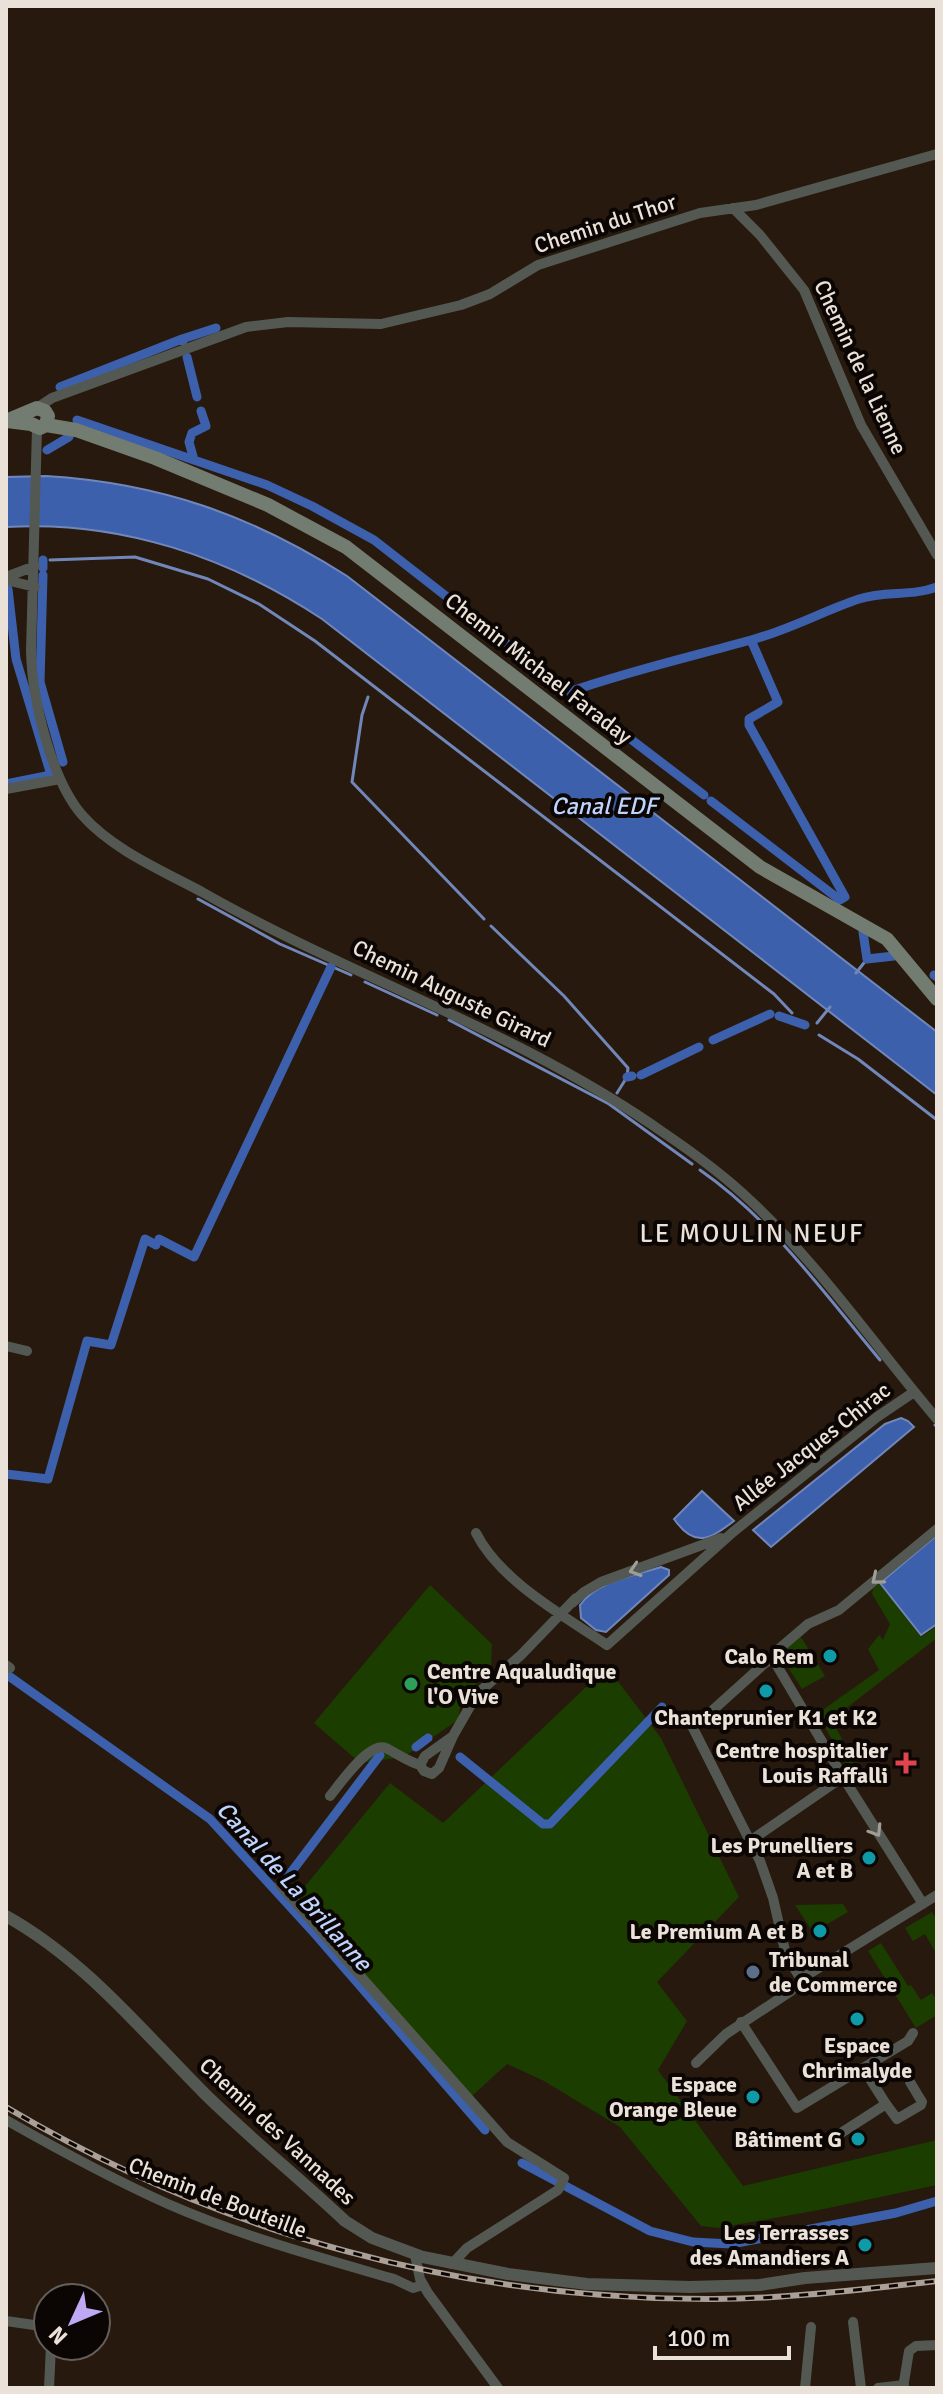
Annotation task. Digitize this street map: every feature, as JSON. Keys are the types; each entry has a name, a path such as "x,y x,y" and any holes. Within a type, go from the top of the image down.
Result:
{"main road":[{"path":"6,421 39,417"},
{"name":"Chemin Michael Faraday","path":"39,417 137,451 268,505 346,547 751,861 887,939 937,999"}],"street":[{"name":"Chemin du Thor","path":"39,417 61,396 230,332 260,324 381,324 468,303 545,263 700,213 756,205 937,154"},
{"name":"Chemin de la Lienne","path":"733,208 760,235 804,290 861,425 937,555"},
{"path":"6,578 35,587 39,417"},
{"path":"6,578 35,566"},
{"name":"Chemin Auguste Girard","path":"35,587 31,651 34,686 60,779 74,805 96,828 151,865 254,922 495,1033 559,1066 667,1134 738,1189 775,1224 937,1419"},
{"path":"6,789 60,779"},
{"path":"6,1346 27,1351"},
{"name":"Allée Jacques Chirac","path":"578,1625 607,1645 733,1532 877,1417 914,1392"},
{"path":"801,1979 786,1955 773,1898 750,1841 693,1730 808,1624 839,1610 937,1529"},
{"name":"Allée Jacques Chirac","path":"420,1765 428,1774 436,1771 477,1694 576,1598 601,1582 733,1532"},
{"path":"476,1533 492,1559 578,1625"},
{"path":"667,1559 675,1562 681,1570 677,1582"},
{"path":"576,1598 570,1611 578,1625"},
{"path":"773,1659 923,1904"},
{"path":"330,1796 364,1755 376,1747 384,1747 405,1761 420,1765 425,1756 453,1736"},
{"path":"750,1841 843,1777"},
{"path":"280,1885 504,2139 520,2152 563,2176 562,2185 467,2248 452,2264"},
{"path":"696,2063 741,2022 788,1993 801,1979 937,1895"},
{"name":"Chemin des Vannades","path":"6,1916 57,1948 81,1968 206,2095 345,2221 372,2238 415,2255 452,2264 587,2284 690,2287 760,2285 805,2278 937,2268"},
{"path":"741,2022 797,2108 910,2039 913,2033"},
{"path":"863,2068 897,2119 921,2105 910,2082"},
{"path":"841,2133 886,2104"},
{"name":"Chemin de Bouteille","path":"6,2120 170,2205 267,2241 413,2288 423,2285"},
{"path":"415,2255 423,2285 498,2388"},
{"path":"6,2321 32,2325"},
{"path":"853,2322 861,2388"},
{"path":"805,2388 811,2327"},
{"path":"878,2388 904,2386 909,2351 919,2345 937,2345"},
{"path":"49,2388 50,2362"}],"green space":[{"path":"880,1583 921,1637 937,1626 937,1638 840,1713 837,1730 855,1762 848,1767 820,1719 824,1709 879,1670 868,1649 879,1635 883,1640 890,1624 872,1594"},
{"name":"Centre Aqualudique l'O Vive","path":"430,1585 492,1644 491,1665 461,1703 458,1720 404,1757 360,1763 314,1723"},
{"path":"801,1637 825,1676 802,1689 782,1658 787,1653 785,1650"},
{"path":"607,1667 661,1738 739,1897 657,1982 687,2021 658,2070 743,2186 937,2140 937,2185 718,2228 701,2226 620,2127 544,2081 507,2064 471,2097 297,1896 390,1783 443,1823"},
{"path":"843,1904 848,1912 817,1930 815,1927 811,1929 795,1905"},
{"path":"932,1912 937,1920 937,1955 925,1934 913,1941 905,1928"},
{"path":"881,1943 908,1986 911,1985 921,2000 932,1993 937,2001 937,2015 916,2028 868,1951"}],"water":[{"name":"Canal EDF","path":"46,476 128,486 203,506 276,536 347,576 937,1032 937,1095 322,619 286,597 249,577 172,547 90,530 48,526 6,527 6,477"},
{"path":"901,1418 914,1427 771,1547 753,1530 885,1424"},
{"path":"702,1491 734,1521 710,1536 696,1538 674,1519"},
{"path":"937,1535 937,1624 921,1635 880,1583"},
{"path":"661,1567 669,1570 669,1575 606,1632 596,1630 581,1618 580,1605 596,1590 617,1580"}],"waterway":[{"path":"183,341 216,328"},
{"path":"60,387 182,339"},
{"path":"187,357 197,397"},
{"path":"194,460 189,442 192,433 206,426 201,411"},
{"path":"77,420 267,485 374,540 569,692"},
{"path":"47,450 69,437"},
{"path":"50,560 135,557 208,579 259,604 315,641 774,994 792,1013"},
{"path":"43,560 43,568"},
{"path":"43,575 40,682 63,762"},
{"path":"704,795 569,692 765,636 859,599 937,587"},
{"path":"6,784 51,775 16,659 8,589"},
{"path":"711,801 840,900 845,897 749,725 749,719 778,702 751,640"},
{"path":"368,697 362,715 352,782 484,919"},
{"path":"198,899 280,944 351,975"},
{"path":"491,926 564,996 628,1068 627,1077 617,1093"},
{"path":"863,932 867,959 894,956"},
{"path":"856,973 867,959"},
{"path":"159,1239 194,1257 331,967"},
{"path":"365,982 437,1015"},
{"path":"817,1023 830,1007"},
{"path":"713,1040 770,1014"},
{"path":"779,1016 805,1025"},
{"path":"449,1020 609,1104 692,1164"},
{"path":"819,1035 858,1059 937,1120"},
{"path":"641,1075 699,1047"},
{"path":"627,1077 632,1076"},
{"path":"700,1170 774,1234 880,1360"},
{"path":"6,1474 48,1479 87,1341 111,1345 145,1239 156,1245"},
{"name":"Canal de La Brillanne","path":"6,1674 210,1819 316,1935 485,2130"},
{"name":"Canal de La Brillanne","path":"460,1757 543,1824 550,1824 662,1707"},
{"name":"Canal de La Brillanne","path":"416,1747 428,1738"},
{"name":"Canal de La Brillanne","path":"283,1883 380,1755"},
{"name":"Canal de La Brillanne","path":"522,2163 650,2231 693,2242 731,2244 896,2213 937,2201"}],"railway":[{"path":"6,2107 88,2152 172,2191 259,2224 347,2251 437,2272 528,2287 621,2296 714,2299 798,2295 937,2281"}],"place":[{"name":"Calo Rem","path":"830,1656"},
{"name":"Centre Aqualudique l'O Vive","path":"411,1684"},
{"name":"Chanteprunier K1 et K2","path":"766,1691"},
{"name":"Centre hospitalier Louis Raffalli","path":"906,1763"},
{"name":"Les Prunelliers A et B","path":"869,1858"},
{"name":"Le Premium A et B","path":"820,1931"},
{"name":"Tribunal de Commerce","path":"753,1972"},
{"name":"Espace Chrimalyde","path":"857,2019"},
{"name":"Espace Orange Bleue","path":"753,2097"},
{"name":"Bâtiment G","path":"858,2139"},
{"name":"Les Terrasses des Amandiers A","path":"865,2245"}],"district":[{"name":"LE MOULIN NEUF","path":"752,1233"}]}
